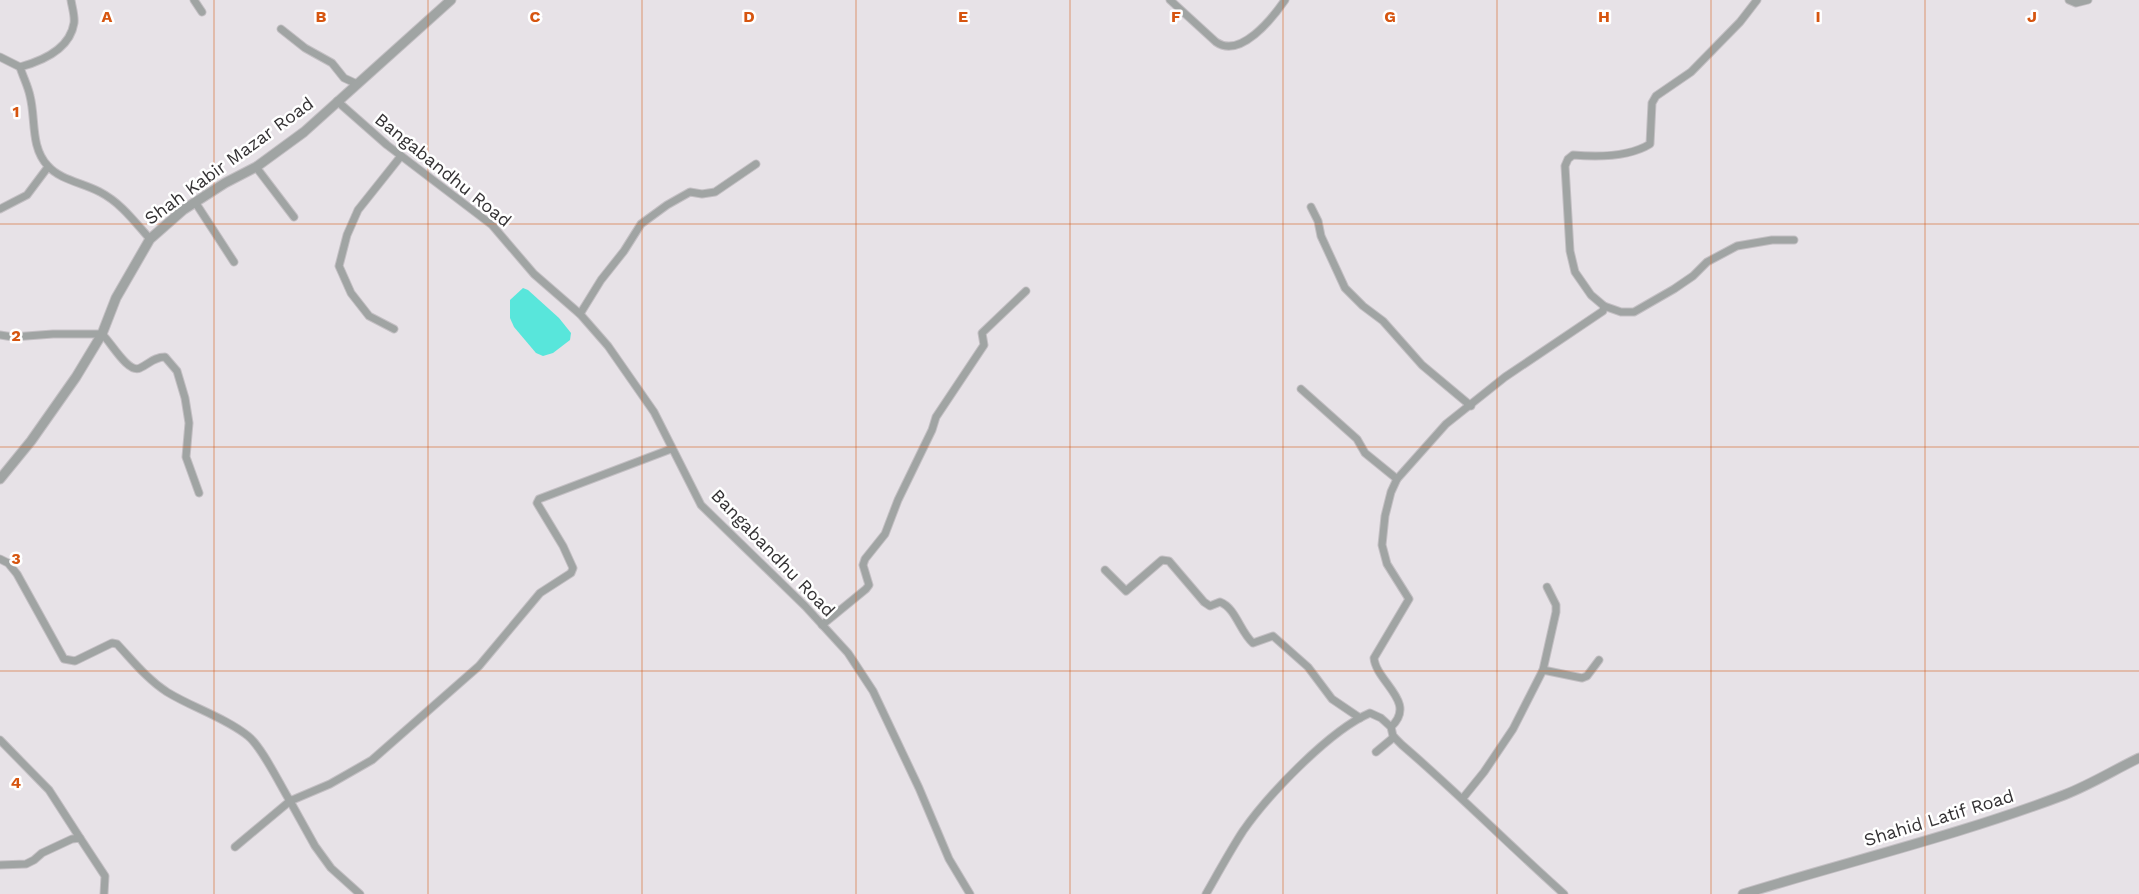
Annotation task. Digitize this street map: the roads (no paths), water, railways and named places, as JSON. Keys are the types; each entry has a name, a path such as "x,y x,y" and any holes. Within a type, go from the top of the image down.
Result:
{"street":[{"path":"20,67 42,59 69,40 74,22 71,0"},
{"path":"194,0 202,12"},
{"name":"Shah Kabir Mazar Road","path":"0,479 76,377 102,334 116,298 150,239 195,202 225,183 256,167 304,132 451,0"},
{"path":"1170,0 1223,47 1234,47 1263,26 1285,0"},
{"path":"1757,0 1740,22 1691,72 1656,96 1652,103 1650,144 1644,148 1619,154 1573,155 1568,159 1565,166 1565,179 1570,251 1576,272 1592,295 1604,306 1621,312 1634,312 1693,276 1707,262 1737,246 1772,240 1794,240"},
{"path":"2069,0 2076,3 2088,0"},
{"path":"280,28 305,48 332,63 344,78 357,84"},
{"path":"0,57 20,67 30,94 34,134 39,151 48,167 69,179 99,192 120,205 150,239"},
{"name":"Bangabandhu Road","path":"337,101 401,156 492,225 534,274 580,314 608,346 654,412 671,449 701,504 848,653 873,691 919,788 948,859 970,894"},
{"path":"394,329 369,316 351,293 339,266 347,235 358,210 401,156"},
{"path":"580,314 601,280 624,251 641,224 667,205 690,192 702,194 715,192 756,164"},
{"path":"0,209 27,195 48,167"},
{"path":"256,167 294,216"},
{"path":"195,202 234,262"},
{"path":"1311,207 1318,221 1321,236 1345,288 1363,306 1383,321 1422,365 1471,406"},
{"path":"822,625 866,589 868,585 863,565 865,559 885,534 898,500 932,430 936,417 984,346 982,333 1026,291"},
{"path":"1391,727 1400,708 1399,702 1395,693 1375,668 1374,658 1409,599 1387,564 1382,545 1390,492 1397,479 1446,424 1505,377 1589,322 1603,311 1604,306"},
{"path":"0,336 102,334 127,365 133,369 139,369 151,361 165,357 177,371 186,398 189,424 186,457 199,494"},
{"path":"1300,389 1357,439 1365,453 1397,479"},
{"path":"235,847 290,801 330,784 372,760 479,666 540,594 571,573 572,568 563,546 538,503 539,499 671,449"},
{"path":"0,559 8,563 17,574 64,659 75,661 112,643 117,644 150,679 162,688 219,718 249,737 257,746 331,868 360,894"},
{"path":"1105,570 1126,590 1162,560 1169,561 1204,602 1210,606 1220,602 1226,604 1245,635 1253,643 1273,636 1308,666 1332,699 1360,718"},
{"path":"1463,798 1484,772 1513,729 1543,670 1556,612 1556,605 1546,586"},
{"path":"1543,670 1582,678 1587,676 1599,660"},
{"path":"1206,894 1243,831 1273,792 1314,754 1360,718 1370,713 1391,727 1394,737 1463,798 1474,812 1502,835 1564,894"},
{"path":"1376,752 1394,737"},
{"path":"0,740 49,790 105,876 104,894"},
{"name":"Shahid Latif Road","path":"1743,894 1996,819 2066,794 2139,758"},
{"path":"0,865 26,864 42,853 72,839 80,838"}],"water":[{"path":"523,288 528,290 559,318 571,333 570,340 553,353 543,356 536,353 514,327 510,318 510,300"}]}
